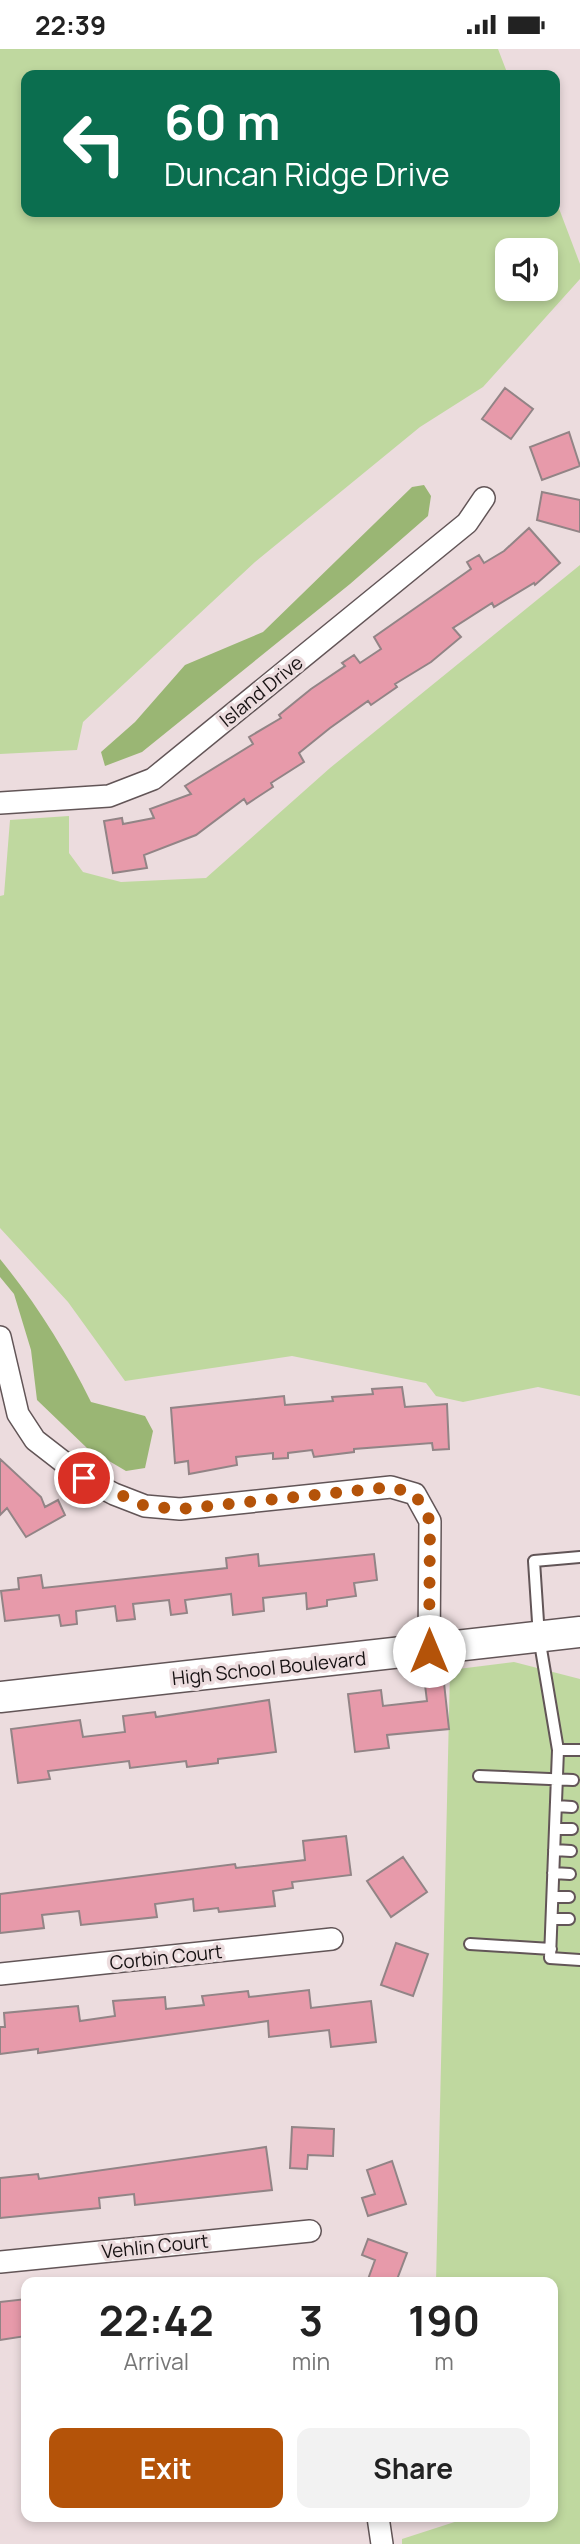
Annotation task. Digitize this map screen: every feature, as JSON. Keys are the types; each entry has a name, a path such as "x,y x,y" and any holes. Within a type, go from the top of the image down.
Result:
{"street":[{"name":"Island Drive","path":"0,803 109,796 153,779 467,523 484,498"},
{"path":"0,1337 18,1414 35,1440 84,1478 145,1506 180,1509 391,1487 415,1494 430,1521 429,1651"},
{"name":"High School Boulevard","path":"0,1697 580,1632"},
{"name":"Corbin Court","path":"0,1975 332,1940"},
{"name":"Vehlin Court","path":"0,2262 310,2231"},
{"path":"379,2522 382,2544"}],"lane":[{"path":"580,1557 534,1561 539,1637 558,1750 550,1958 580,1960"},
{"path":"558,1750 580,1750"},
{"path":"479,1776 573,1780"},
{"path":"556,1806 572,1807"},
{"path":"555,1829 572,1829"},
{"path":"554,1850 571,1851"},
{"path":"554,1873 570,1874"},
{"path":"552,1897 569,1897"},
{"path":"552,1919 569,1919"},
{"path":"470,1944 551,1949"}],"shaded area":[{"path":"0,49 498,49 506,70 21,70 21,217 560,217 560,211 580,264 580,279 483,387 420,427 255,562 83,722 77,750 0,754"},
{"path":"424,485 431,496 428,516 350,584 142,752 105,766 101,752 135,722 185,665 263,632 412,487"},
{"path":"580,565 580,1396 538,1387 463,1402 436,1396 426,1383 292,1356 125,1381 68,1302 0,1228 0,896 4,895 10,820 69,816 69,853 83,872 121,882 206,878 330,768"},
{"path":"0,1259 50,1328 91,1402 145,1416 153,1431 145,1468 126,1471 87,1448 37,1400 31,1350 14,1294 0,1277"},
{"path":"514,1662 580,1679 580,2544 402,2544 402,2539 455,2522 558,2522 558,2277 436,2277 450,1670"}],"building":[{"path":"505,388 533,409 511,439 482,419"},
{"path":"569,432 580,466 542,480 530,447"},
{"path":"542,492 580,500 580,532 537,520"},
{"path":"529,528 560,563 535,585 534,583 494,607 492,603 453,628 461,637 431,662 395,684 397,687 371,705 368,701 330,728 299,753 304,762 271,783 273,787 247,804 244,799 196,835 144,855 147,868 113,873 104,821 122,818 123,824 154,818 150,809 191,794 185,786 253,744 249,737 281,718 279,715 311,689 345,666 342,663 354,655 360,663 381,649 374,637 471,569 467,562 479,555 484,563 504,551"},
{"path":"402,1387 405,1407 447,1404 449,1449 433,1450 432,1443 354,1449 354,1452 314,1457 312,1450 288,1453 288,1458 273,1459 273,1453 236,1457 237,1465 189,1474 188,1461 175,1463 171,1408 284,1396 285,1405 333,1401 332,1397 373,1394 372,1389"},
{"path":"0,1459 41,1497 45,1507 58,1500 65,1515 26,1537 7,1508 0,1515"},
{"path":"258,1554 259,1566 374,1554 377,1580 354,1583 356,1596 327,1600 327,1606 307,1609 306,1593 263,1598 264,1611 233,1615 231,1594 185,1600 187,1613 171,1615 169,1600 133,1604 135,1619 117,1621 115,1606 76,1611 77,1624 61,1626 59,1615 5,1621 1,1591 19,1589 18,1578 41,1575 43,1588 227,1568 226,1558"},
{"path":"444,1683 449,1729 387,1735 389,1748 355,1752 348,1694 381,1690 383,1706 427,1701 425,1685"},
{"path":"269,1700 276,1752 218,1759 218,1763 187,1767 186,1761 130,1768 129,1761 48,1771 50,1779 18,1783 11,1729 80,1720 83,1737 125,1732 123,1716 155,1712 156,1717"},
{"path":"346,1836 351,1875 292,1882 293,1888 273,1891 275,1906 219,1912 218,1908 194,1911 193,1899 155,1904 157,1917 81,1925 79,1911 42,1915 44,1928 0,1933 0,1894 235,1864 236,1868 305,1860 303,1841"},
{"path":"403,1857 427,1892 391,1917 367,1881"},
{"path":"396,1943 428,1954 413,1996 381,1985"},
{"path":"309,1990 311,2008 371,2001 376,2042 331,2047 329,2030 269,2037 268,2021 38,2053 38,2049 0,2054 0,2027 5,2027 4,2013 78,2006 80,2021 115,2016 113,2001 165,1997 166,2009 204,2005 202,1996 248,1991 249,1997"},
{"path":"292,2127 334,2129 333,2156 308,2155 307,2169 290,2168"},
{"path":"266,2147 272,2190 135,2205 134,2194 99,2198 100,2208 0,2218 0,2178 38,2174 39,2179"},
{"path":"392,2161 406,2204 368,2216 362,2198 375,2194 367,2170"},
{"path":"368,2239 407,2253 398,2277 369,2277 375,2260 362,2255"},
{"path":"21,2300 21,2337 0,2340 0,2302"}],"route":[{"path":"84,1478 145,1506 180,1509 391,1487 415,1494 430,1521 429,1651"}]}
